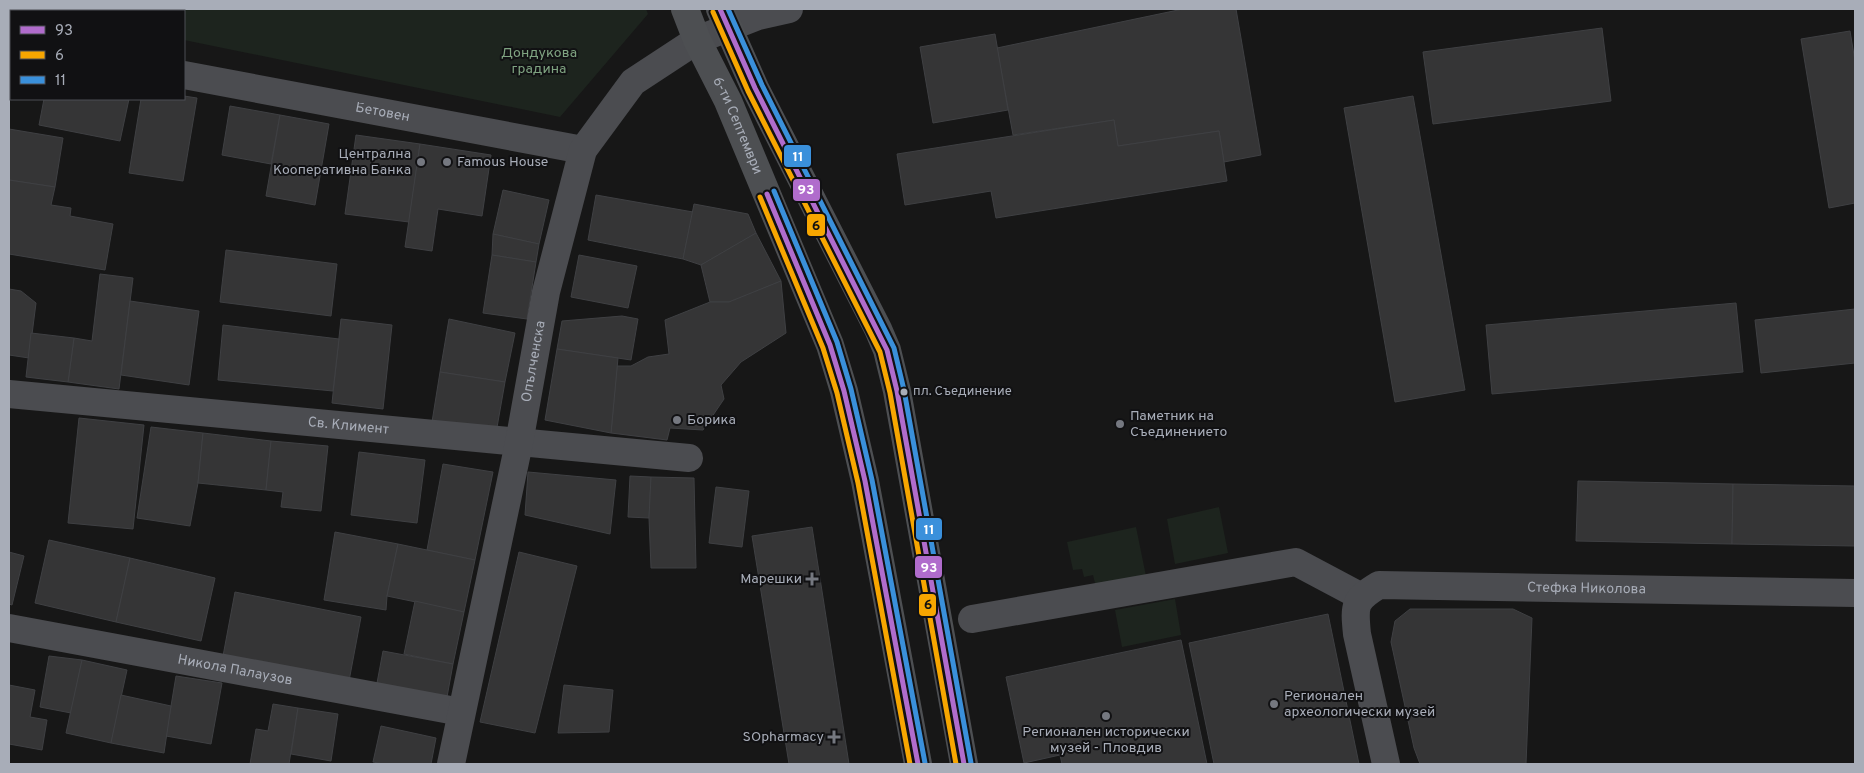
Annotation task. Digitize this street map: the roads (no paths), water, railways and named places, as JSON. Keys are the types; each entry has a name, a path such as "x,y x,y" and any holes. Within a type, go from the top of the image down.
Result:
{"main road":[{"name":"6-ти Септември","path":"685,9 697,40 728,101 830,345 844,391 865,480 918,764"},
{"path":"724,18 755,88 887,350 897,390 964,764"}],"street":[{"name":"Опълченска","path":"451,764 519,443 546,292 583,150 633,82 697,40 724,18 758,16 789,9"},
{"name":"Бетовен","path":"185,75 583,150"},
{"name":"Св. Климент","path":"9,394 689,458"},
{"path":"972,619 1296,562 1360,596 1355,613 1357,634 1386,764"},
{"name":"Стефка Николова","path":"1360,596 1378,585 1855,593"},
{"name":"Никола Палаузов","path":"9,628 461,712"}],"place":[{"name":"Централна Кооперативна Банка","path":"421,162"},
{"name":"Famous House","path":"447,162"},
{"name":"пл. Съединение","path":"904,392"},
{"name":"Борика","path":"677,420"},
{"name":"Паметник на Съединението","path":"1120,424"},
{"name":"Марешки","path":"812,579"},
{"name":"Регионален археологически музей","path":"1274,704"},
{"name":"Регионален исторически музей - Пловдив","path":"1106,716"},
{"name":"SOpharmacy","path":"834,737"}],"park label":[{"name":"Дондукова градина","path":"539,62"}]}
